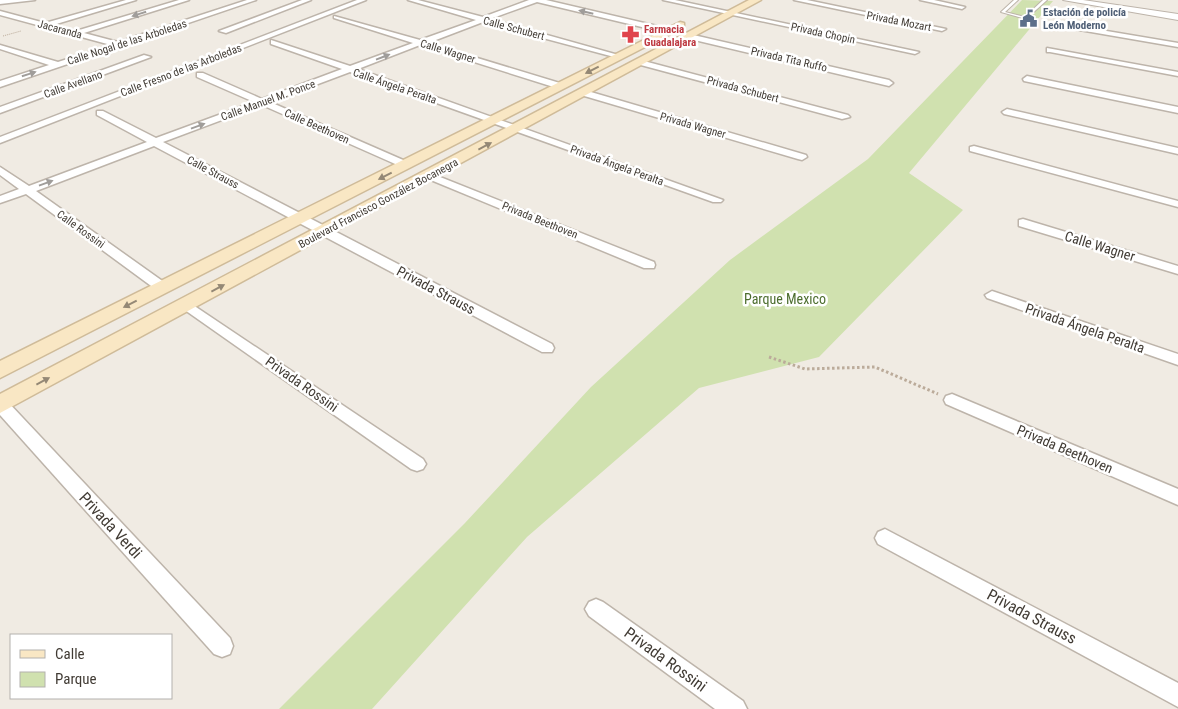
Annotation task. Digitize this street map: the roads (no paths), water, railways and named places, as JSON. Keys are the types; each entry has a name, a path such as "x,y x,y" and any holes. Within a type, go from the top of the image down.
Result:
{"main road":[{"name":"Boulevard Francisco González Bocanegra","path":"0,370 494,121 667,31 710,10 756,0"},
{"name":"Boulevard Francisco González Bocanegra","path":"0,404 689,36 730,7"},
{"path":"620,55 642,61"}],"street":[{"path":"0,2 32,0"},
{"path":"44,24 133,0"},
{"path":"77,33 186,0"},
{"name":"Calle Nogal de las Arboledas","path":"0,84 110,42 240,0"},
{"name":"Calle Nogal de las Arboledas","path":"54,63 120,45 253,0"},
{"path":"223,31 308,0"},
{"name":"Calle Fresno de las Arboledas","path":"0,140 363,0"},
{"name":"Calle Schubert","path":"411,0 620,55"},
{"path":"536,0 667,31"},
{"name":"Calle Manuel M. Ponce","path":"0,200 536,0"},
{"path":"666,0 710,10"},
{"name":"Privada Mozart","path":"797,0 942,29"},
{"path":"923,0 962,7"},
{"path":"1068,0 1178,17"},
{"path":"1098,0 1178,12"},
{"name":"Privada Chopin","path":"730,7 915,52"},
{"name":"Jacaranda","path":"0,13 120,45"},
{"name":"Calle Wagner","path":"336,17 560,86"},
{"path":"1062,25 1178,45"},
{"name":"Privada Tita Ruffo","path":"689,36 889,82"},
{"name":"Calle Ángela Peralta","path":"274,42 516,129"},
{"path":"0,47 54,63"},
{"path":"1050,50 1178,74"},
{"name":"Calle Avellano","path":"0,110 147,57"},
{"name":"Privada Schubert","path":"642,61 845,117"},
{"name":"Calle Beethoven","path":"200,75 406,165"},
{"path":"1027,78 1178,110"},
{"name":"Privada Wagner","path":"584,93 802,157"},
{"path":"1007,112 1178,150"},
{"name":"Calle Strauss","path":"100,113 325,231"},
{"name":"Privada Ángela Peralta","path":"516,129 717,200"},
{"path":"974,149 1178,204"},
{"name":"Calle Rossini","path":"0,170 163,288"},
{"name":"Privada Beethoven","path":"430,176 649,265"},
{"name":"Calle Wagner","path":"1023,223 1178,270"},
{"name":"Privada Strauss","path":"325,231 547,348"},
{"name":"Privada Ángela Peralta","path":"992,295 1178,360"},
{"name":"Privada Rossini","path":"187,305 417,464"},
{"name":"Privada Beethoven","path":"952,400 1178,497"},
{"name":"Privada Verdi","path":"0,404 222,646"},
{"name":"Privada Strauss","path":"885,538 1178,695"},
{"name":"Privada Rossini","path":"596,609 735,709"}],"lane":[{"path":"1016,0 1004,12 1026,18 1045,0"}],"place":[{"name":"Estación de policía León Moderno","path":"1029,18"},
{"name":"Farmacia Guadalajara","path":"630,35"}],"park label":[{"name":"Parque Mexico","path":"785,299"}]}
